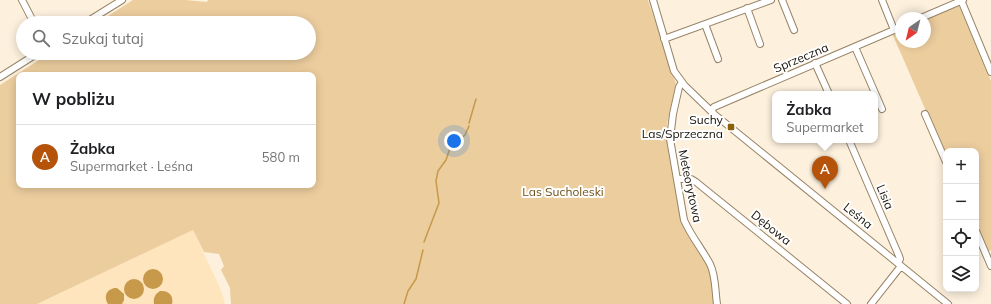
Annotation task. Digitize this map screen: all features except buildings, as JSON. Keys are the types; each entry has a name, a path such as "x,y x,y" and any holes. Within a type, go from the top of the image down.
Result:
{"street":[{"path":"22,0 30,16"},
{"path":"96,16 122,0"},
{"path":"653,0 672,66 682,82"},
{"path":"665,39 771,0"},
{"path":"782,0 794,30"},
{"path":"882,0 894,30"},
{"path":"931,14 962,0 991,72"},
{"path":"747,8 760,44"},
{"path":"705,24 718,59"},
{"name":"Sprzeczna","path":"711,110 714,107 894,30"},
{"path":"855,46 874,91"},
{"path":"0,77 27,60"},
{"path":"815,63 828,91"},
{"name":"Leśna","path":"682,82 711,110 948,304"},
{"name":"Meteorytowa","path":"682,82 679,87 673,114 670,139 684,220 710,264 717,304"},
{"path":"878,100 882,109"},
{"path":"925,114 943,155"},
{"name":"Lisia","path":"850,143 899,256 900,265"},
{"name":"Dębowa","path":"677,179 691,179 696,182 847,304"},
{"path":"979,238 991,266"},
{"path":"871,304 900,265"}],"shaded area":[{"path":"193,230 220,288 225,302 224,304 37,304"},
{"path":"153,269 160,272 163,279 160,286 153,289 146,286 143,279 146,272"},
{"path":"134,279 141,282 144,289 141,296 134,299 127,296 124,289 127,282"},
{"path":"117,288 124,294 122,304 108,304 106,295 108,291"},
{"path":"160,291 166,291 170,294 172,304 154,304 155,296"}],"green space":[{"name":"Las Sucholeski","path":"133,0 185,0 207,2 208,0 648,0 676,84 667,123 667,136 668,150 679,209 683,224 709,268 712,280 714,304 231,304 230,288 221,270 224,266 219,254 204,252 193,230 37,304 0,304 0,85 16,75 16,188 316,188 316,72 20,72 39,60 316,60 316,16 108,16"},
{"path":"958,6 961,8 991,81 991,250 987,252 979,233 979,148 943,148 943,150 899,48 931,48 931,17"},
{"path":"895,32 895,40 892,33"}],"waterway":[{"path":"469,123 476,99"},
{"path":"424,242 439,203 436,181 438,171 446,160 450,148 465,135 469,126"},
{"path":"404,304 408,291 416,279 423,250"}],"place":[{"name":"Suchy Las/Sprzeczna","path":"731,127"},
{"name":"Żabka","path":"825,189"}]}
